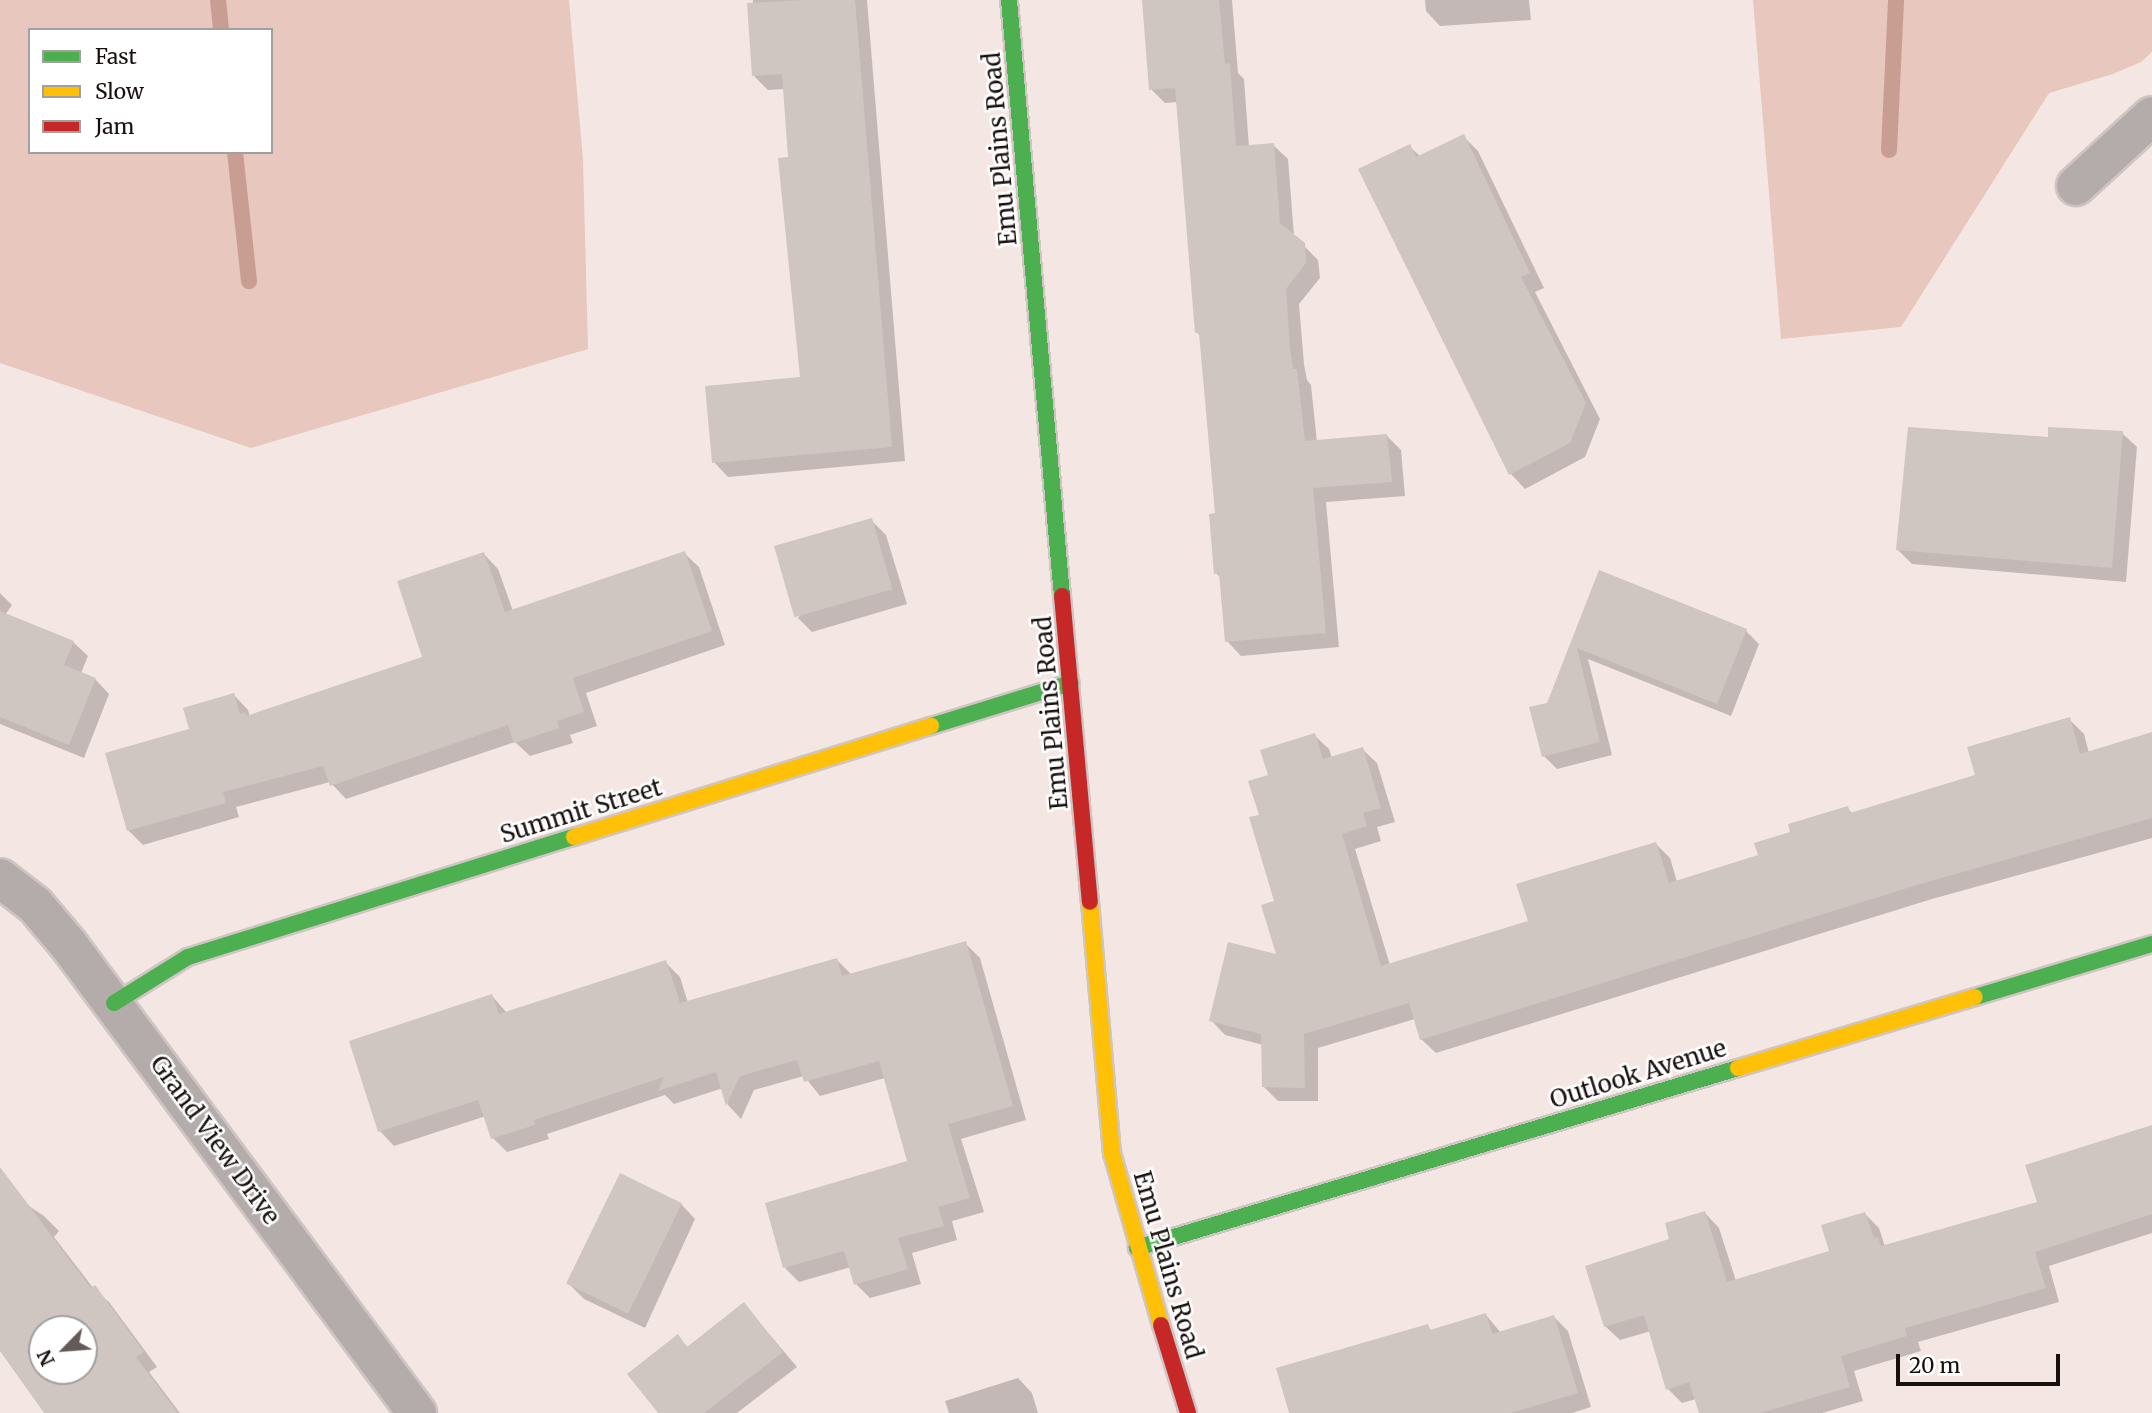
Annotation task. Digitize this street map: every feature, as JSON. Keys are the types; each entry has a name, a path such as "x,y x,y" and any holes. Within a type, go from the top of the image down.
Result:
{"street":[{"name":"Emu Plains Road","path":"1009,0 1112,1153 1137,1248 1188,1413"},
{"path":"2076,186 2152,116"},
{"name":"Summit Street","path":"114,1003 188,957 1071,683"},
{"name":"Grand View Drive","path":"0,878 35,905 114,1003 417,1413"},
{"name":"Outlook Avenue","path":"1137,1248 2152,944"}],"shaded area":[{"path":"0,0 569,0 583,160 588,349 251,448 0,363"},
{"path":"1753,0 2152,0 2152,52 2141,62 2113,74 2049,93 1901,327 1781,339"}],"building":[{"path":"855,0 892,447 712,463 705,386 800,377 778,158 788,157 782,74 752,76 747,3"},
{"path":"1142,0 1219,0 1225,64 1230,63 1236,146 1274,143 1280,223 1305,243 1306,263 1286,289 1290,348 1293,369 1297,369 1305,441 1387,434 1392,482 1313,488 1326,633 1225,642 1219,573 1214,574 1209,514 1215,513 1199,333 1195,333 1175,88 1149,90"},
{"path":"1464,134 1530,273 1521,277 1586,403 1570,443 1509,475 1358,169 1410,144 1416,157"},
{"path":"1908,427 2048,437 2048,427 2123,431 2112,568 1896,550"},
{"path":"872,518 892,589 794,617 774,546"},
{"path":"685,551 712,631 573,678 584,712 557,721 559,728 514,743 508,725 330,786 323,766 223,792 226,803 127,831 105,753 189,729 183,708 234,693 240,714 245,712 246,716 422,657 397,581 484,552 505,612"},
{"path":"1599,570 1747,629 1717,704 1577,648 1600,742 1542,757 1529,707 1547,703"},
{"path":"0,611 74,641 64,665 96,678 69,745 0,717"},
{"path":"2070,717 2080,754 2152,732 2152,818 1917,885 1420,1040 1409,1003 1304,1034 1305,1088 1262,1087 1261,1034 1209,1021 1228,942 1276,954 1261,905 1274,901 1249,817 1259,815 1248,781 1268,775 1260,750 1315,733 1323,759 1363,747 1381,808 1363,813 1367,826 1342,834 1381,966 1528,921 1516,884 1656,842 1669,883 1758,855 1754,843 1790,832 1788,824 1848,806 1850,813 1975,775 1967,747"},
{"path":"966,941 1013,1106 948,1124 970,1198 938,1207 944,1226 898,1238 908,1269 854,1285 844,1251 783,1268 765,1203 907,1161 879,1061 804,1082 797,1060 740,1076 726,1106 716,1072 658,1091 664,1077 534,1120 535,1125 491,1139 478,1100 378,1132 349,1041 492,994 499,1014 666,960 680,1003 837,958 842,976"},
{"path":"2152,1125 2152,1214 2035,1252 2046,1288 1905,1328 1907,1336 1841,1356 1850,1387 1760,1413 1699,1413 1689,1382 1666,1390 1644,1315 1604,1327 1585,1266 1669,1239 1665,1223 1705,1211 1727,1282 1829,1251 1821,1225 1865,1212 1874,1238 1878,1237 1881,1246 2037,1202 2025,1165"},
{"path":"0,1167 91,1288 95,1285 144,1352 136,1357 178,1413 44,1413 0,1351"},
{"path":"620,1173 682,1203 628,1314 566,1284"},
{"path":"744,1302 783,1352 704,1413 658,1413 627,1374 678,1334 687,1347"},
{"path":"1486,1313 1492,1334 1554,1315 1578,1393 1510,1413 1289,1413 1276,1368 1428,1324 1430,1330"}],"waterway":[{"path":"218,0 221,28"},
{"path":"1889,150 1896,0"},
{"path":"235,154 249,281"}],"traffic: fast":[{"path":"1009,0 1062,596"},
{"path":"931,726 1071,683"},
{"path":"114,1003 188,957 574,837"},
{"path":"1975,997 2152,944"},
{"path":"1137,1248 1738,1068"}],"traffic: slow":[{"path":"574,837 931,726"},
{"path":"1090,902 1112,1153 1161,1325"},
{"path":"1738,1068 1975,997"}],"traffic: jam":[{"path":"1062,596 1090,902"},
{"path":"1161,1325 1188,1413"}]}
